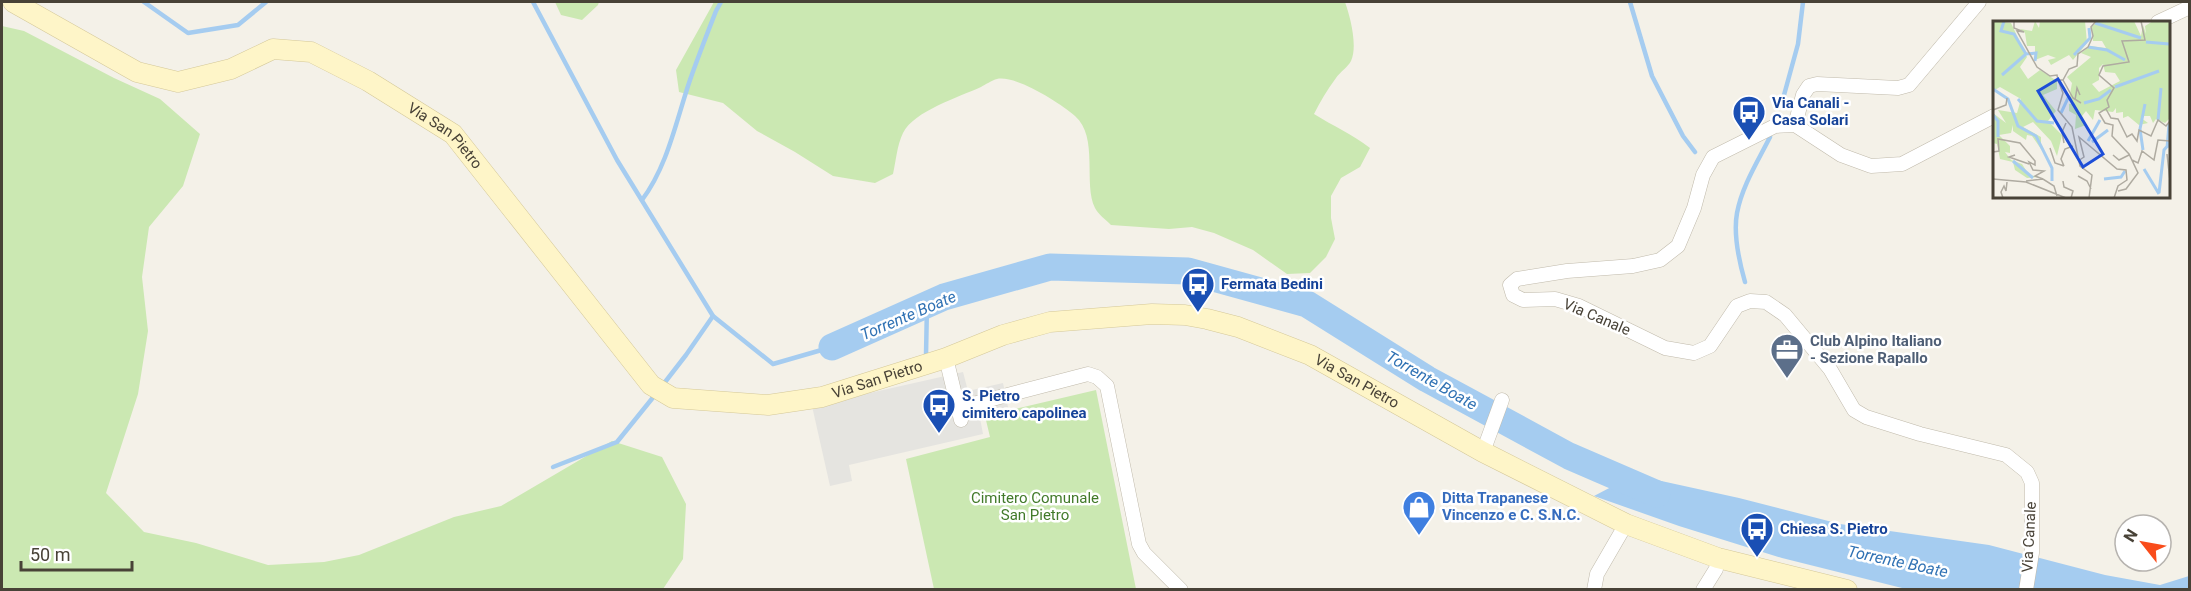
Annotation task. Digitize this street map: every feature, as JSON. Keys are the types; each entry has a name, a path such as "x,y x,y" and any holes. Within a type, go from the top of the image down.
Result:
{"street":[{"name":"Via San Pietro","path":"14,2 137,72 178,82 231,69 273,49 311,52 368,81 453,135 651,385 673,398 768,405 822,397 946,358 1003,335 1050,322 1152,314 1185,315 1238,327 1310,355 1483,452 1626,524 1718,558 1847,590"},
{"path":"1979,2 1909,84 1898,88 1817,84 1809,86 1803,94 1795,125 1841,155 1871,166 1902,164 1993,117"},
{"path":"2160,21 2190,7"},
{"name":"Via Canale","path":"1795,125 1775,126 1713,157 1703,175 1694,208 1678,246 1660,260 1633,266 1567,270 1517,279 1510,285 1513,295 1523,300 1555,299 1579,306 1665,348 1694,354 1710,346 1737,306 1749,301 1766,302 1785,315 1830,369 1854,410 1866,417 1920,434 2006,455 2027,472 2032,483 2032,553 2026,590"},
{"path":"946,358 959,414 1088,374 1097,376 1107,386 1139,544 1144,553 1181,590"},
{"path":"1483,452 1500,405"},
{"path":"1594,590 1597,574 1626,524"},
{"path":"1703,590 1716,569 1718,558"}],"green space":[{"path":"555,2 599,2 582,20 561,15"},
{"path":"714,2 1345,2 1352,31 1353,55 1350,63 1333,82 1314,114 1370,148 1360,167 1341,178 1331,196 1331,218 1335,239 1326,257 1310,273 1287,274 1253,250 1214,233 1192,227 1169,229 1111,225 1096,210 1092,198 1089,148 1082,125 1075,116 1059,104 1015,81 993,80 917,118 903,133 893,174 875,183 833,176 757,131 723,103 679,92 676,70"},
{"path":"2,26 24,31 160,99 200,134 183,186 149,227 142,277 148,331 138,394 106,493 144,532 196,543 268,565 324,562 359,555 454,517 501,506 612,441 662,457 686,504 683,559 663,589 2,589"},
{"name":"Cimitero Comunale San Pietro","path":"1096,390 1136,589 934,589 906,459 990,437 985,416"}],"shaded area":[{"path":"963,372 968,391 1003,383 1008,407 979,413 983,434 849,465 852,481 830,486 812,406"}],"water":[{"path":"1634,475 1739,498 1840,524 1989,545 2105,575 2160,585 2189,576 2189,589 1906,589 1782,558 1679,526 1594,496"}],"waterway":[{"path":"144,2 188,33 238,25 266,2"},
{"path":"533,2 617,160 713,316 773,364 832,347"},
{"path":"642,200 665,157 693,71 721,2"},
{"path":"1630,2 1652,76 1683,136 1695,152"},
{"path":"1781,106 1798,44 1803,2"},
{"path":"1745,282 1736,239 1737,213 1746,183 1770,137"},
{"name":"Torrente Boate","path":"832,347 944,297 1050,267 1188,271 1307,304 1427,379 1569,456 1657,494"},
{"path":"926,355 927,305"},
{"path":"662,386 713,316"},
{"path":"553,467 617,442 655,395"}],"place":[{"name":"Via Canali - Casa Solari","path":"1749,141"},
{"name":"Fermata Bedini","path":"1198,313"},
{"name":"Club Alpino Italiano - Sezione Rapallo","path":"1787,379"},
{"name":"S. Pietro cimitero capolinea","path":"939,434"},
{"name":"Ditta Trapanese Vincenzo e C. S.N.C.","path":"1419,536"},
{"name":"Chiesa S. Pietro","path":"1757,558"}]}
